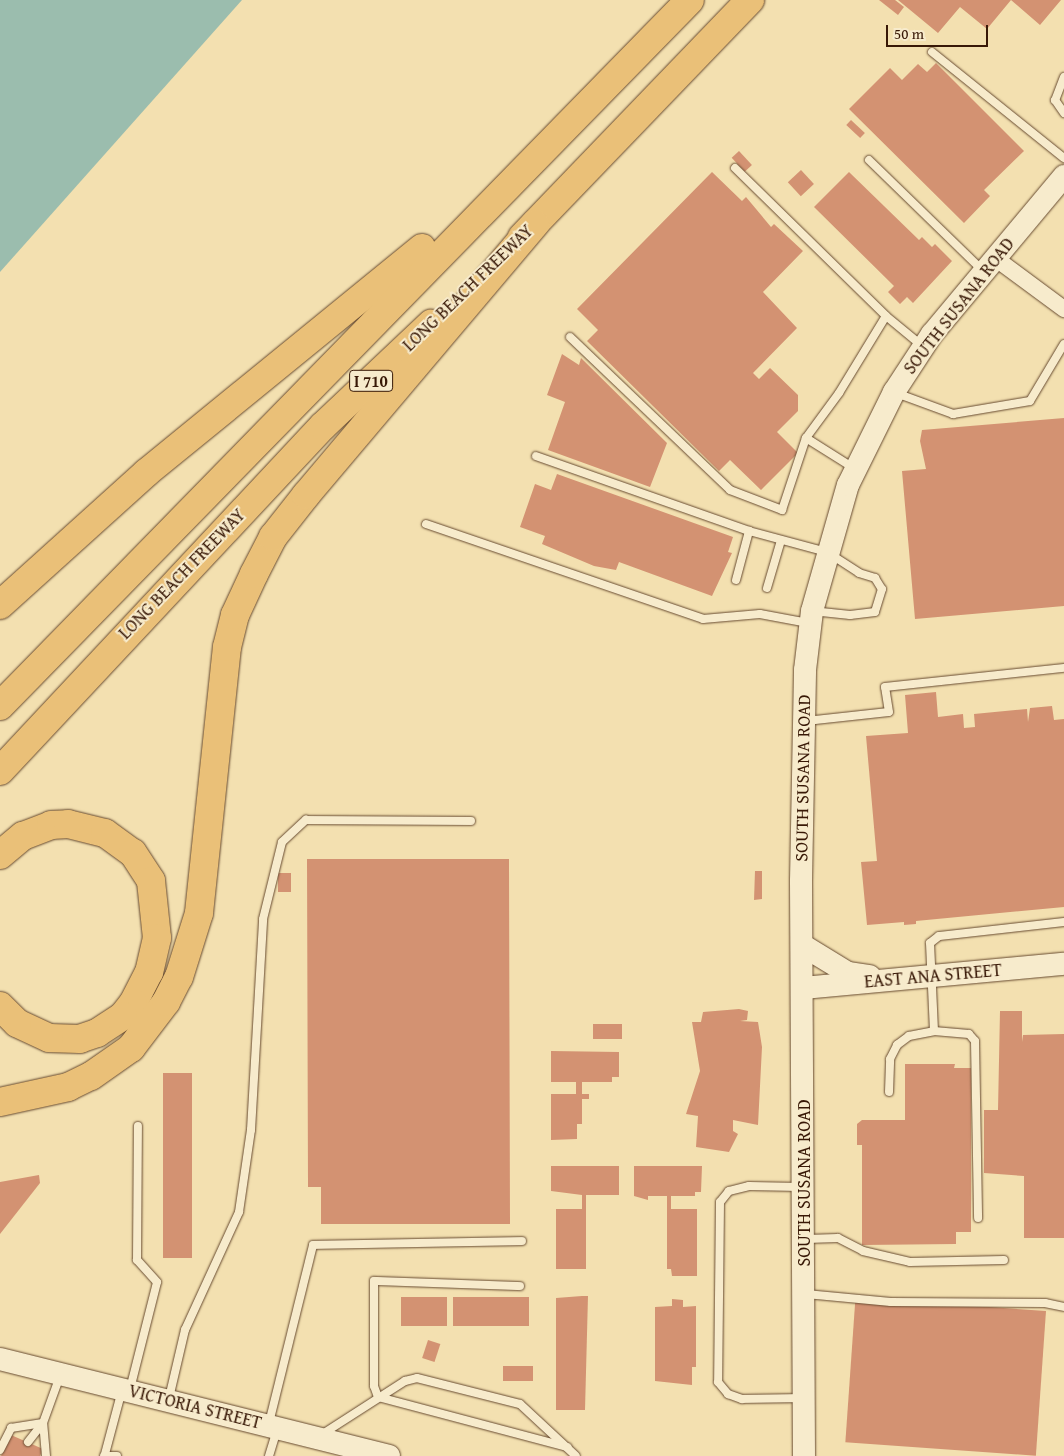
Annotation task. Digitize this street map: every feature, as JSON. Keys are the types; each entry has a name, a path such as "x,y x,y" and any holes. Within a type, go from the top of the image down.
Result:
{"highway":[{"name":"I 710","path":"0,706 533,156 690,0"},
{"name":"LONG BEACH FREEWAY","path":"0,771 324,426 535,224 750,0"},
{"path":"0,605 146,473 533,156"},
{"path":"0,1102 68,1087 98,1072 131,1048 166,1002 180,977 199,913 227,648 235,615 254,574 273,537 306,494 535,224"},
{"path":"0,588 32,577"},
{"path":"0,855 24,836 52,825 68,824 105,833 133,853 151,881 157,938 149,972 133,1004 116,1021 97,1033 80,1039 49,1038 17,1023 0,1006"}],"street":[{"name":"SOUTH SUSANA ROAD","path":"804,1456 802,945 804,721 811,617 827,552 855,469 894,392 923,346 1064,176"},
{"path":"989,265 1064,309"},
{"path":"802,945 848,973 893,980"},
{"name":"EAST ANA STREET","path":"803,988 1064,964"},
{"name":"VICTORIA STREET","path":"0,1359 389,1456"}],"lane":[{"path":"932,52 1064,158"},
{"path":"1064,77 1055,100 1064,114"},
{"path":"869,160 989,265"},
{"path":"735,168 886,316 923,346"},
{"path":"570,337 730,490 782,510 806,438 839,393 886,316"},
{"path":"894,392 953,414 1030,401 1064,344"},
{"path":"806,438 855,469"},
{"path":"426,524 703,619 760,614 811,617 875,612 882,589 875,578 859,573 827,552 749,531 536,456"},
{"path":"736,580 749,531"},
{"path":"768,588 781,540"},
{"path":"804,721 889,712 885,687 1064,668"},
{"path":"169,1400 185,1330 238,1212 250,1130 263,919 282,842 306,820 471,821"},
{"path":"934,1032 933,976 930,943 939,936 1064,922"},
{"path":"889,1092 890,1059 897,1045 909,1036 934,1032 969,1034 976,1041 978,1218"},
{"path":"117,1456 105,1455 157,1282 137,1260 138,1126"},
{"path":"804,1187 749,1186 729,1191 720,1202 718,1382 728,1394 742,1399 805,1398"},
{"path":"804,1239 838,1238 863,1251 910,1262 1004,1260"},
{"path":"269,1456 273,1427 313,1245 522,1241"},
{"path":"378,1397 374,1386 374,1281 520,1286"},
{"path":"804,1294 892,1302 1045,1304 1064,1307"},
{"path":"28,1442 43,1423 60,1373"},
{"path":"317,1438 378,1397 417,1378 520,1404 576,1456"},
{"path":"378,1397 566,1447"},
{"path":"0,1450 11,1428 43,1423"},
{"path":"43,1423 46,1456"}],"shaded area":[{"path":"0,0 242,0 0,272"}],"building":[{"path":"879,0 895,0 904,7 898,15"},
{"path":"898,0 1011,0 987,29 960,7 938,33"},
{"path":"1011,0 1061,0 1040,25"},
{"path":"936,63 1024,151 984,190 990,196 964,223 849,109 890,68 902,80 918,64 927,72"},
{"path":"851,120 865,133 860,138 846,125"},
{"path":"739,151 752,165 745,172 732,158"},
{"path":"801,170 814,184 801,196 788,182"},
{"path":"712,172 742,201 746,197 771,227 774,224 803,251 763,292 797,328 753,373 759,379 770,368 798,395 798,411 777,432 798,453 761,490 730,460 719,471 587,341 598,330 577,309"},
{"path":"849,172 919,240 922,237 932,247 935,244 952,261 913,303 907,297 900,304 888,292 894,286 814,207"},
{"path":"562,354 579,365 581,358 667,443 650,487 548,450 565,402 547,395"},
{"path":"1064,418 1064,606 915,619 902,471 926,469 920,441 922,430"},
{"path":"557,474 733,537 728,552 732,553 712,596 619,562 616,570 594,566 542,544 545,536 520,527 535,484 551,490"},
{"path":"936,692 938,717 963,714 964,728 975,727 974,714 1027,709 1028,722 1030,708 1052,706 1054,720 1064,719 1064,907 916,921 916,924 904,925 904,922 867,925 861,862 877,861 866,736 908,733 905,695"},
{"path":"307,859 509,859 510,1224 321,1224 321,1187 308,1187"},
{"path":"755,871 762,871 762,899 754,900"},
{"path":"278,873 291,873 291,892 278,892"},
{"path":"739,1009 748,1011 747,1020 740,1021 758,1022 762,1047 758,1125 733,1120 733,1131 738,1134 729,1152 696,1147 698,1116 686,1114 700,1071 692,1022 701,1022 703,1012"},
{"path":"1000,1011 1022,1011 1022,1042 1023,1035 1064,1034 1064,1238 1024,1238 1024,1176 984,1173 984,1110 998,1110"},
{"path":"593,1024 622,1024 622,1039 593,1039"},
{"path":"551,1051 619,1052 619,1077 612,1077 612,1082 582,1082 582,1094 589,1094 589,1099 582,1099 582,1124 577,1124 577,1139 551,1140 551,1094 576,1094 576,1082 551,1082"},
{"path":"905,1064 955,1064 954,1068 971,1068 971,1232 956,1232 956,1244 862,1245 862,1145 857,1145 857,1124 862,1120 905,1120"},
{"path":"163,1073 192,1073 192,1258 163,1258"},
{"path":"551,1166 619,1166 619,1195 586,1195 586,1269 556,1269 556,1209 582,1209 582,1195 551,1191"},
{"path":"634,1166 702,1166 701,1192 695,1192 695,1196 671,1196 671,1209 697,1209 697,1276 672,1276 671,1269 667,1269 667,1196 648,1196 648,1200 634,1196"},
{"path":"39,1175 40,1183 0,1234 0,1182"},
{"path":"588,1296 585,1410 556,1410 556,1298"},
{"path":"401,1297 447,1297 447,1326 401,1326"},
{"path":"453,1297 529,1297 529,1326 453,1326"},
{"path":"855,1298 1046,1311 1036,1456 845,1442"},
{"path":"672,1299 683,1300 683,1307 696,1306 696,1367 692,1367 692,1385 655,1381 655,1307 672,1306"},
{"path":"428,1340 440,1344 434,1362 422,1358"},
{"path":"503,1366 533,1366 533,1381 503,1381"},
{"path":"11,1435 43,1449 40,1456 1,1456"}]}
